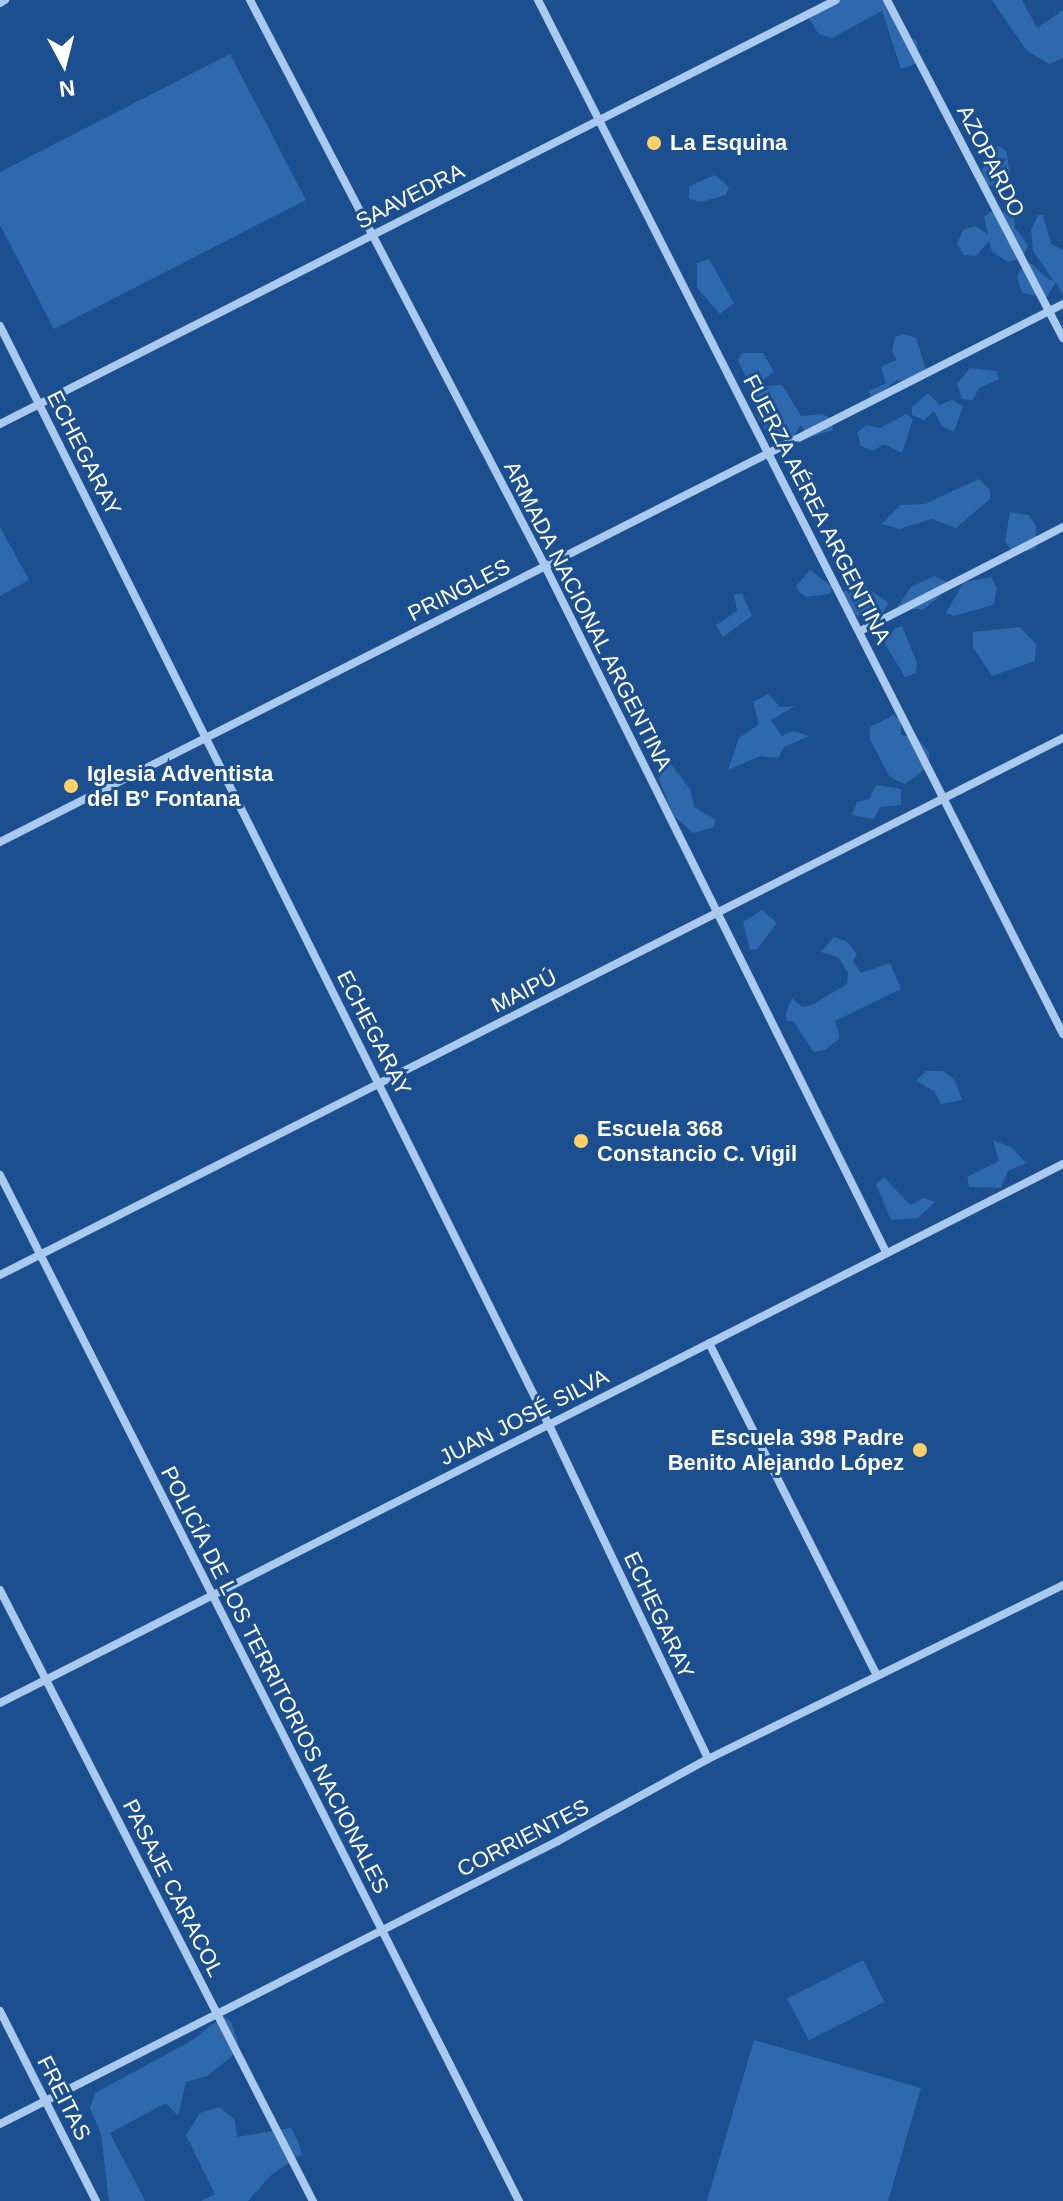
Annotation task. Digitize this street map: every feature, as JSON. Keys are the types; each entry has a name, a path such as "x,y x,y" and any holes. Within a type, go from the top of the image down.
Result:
{"street":[{"name":"ARMADA NACIONAL ARGENTINA","path":"250,0 545,566 886,1252"},
{"name":"FUERZA AÉREA ARGENTINA","path":"538,0 1063,1034"},
{"name":"SAAVEDRA","path":"0,424 836,0"},
{"name":"AZOPARDO","path":"887,0 1063,338"},
{"name":"PRINGLES","path":"0,842 1063,304"},
{"name":"ECHEGARAY","path":"0,326 549,1425 708,1759"},
{"path":"860,631 1063,527"},
{"name":"MAIPÚ","path":"0,1275 1063,738"},
{"name":"JUAN JOSÉ SILVA","path":"0,1703 1063,1164"},
{"name":"POLICÍA DE LOS TERRITORIOS NACIONALES","path":"0,1175 519,2201"},
{"path":"709,1343 877,1676"},
{"name":"CORRIENTES","path":"0,2124 382,1930 708,1759 1063,1585"},
{"name":"PASAJE CARACOL","path":"0,1590 313,2201"},
{"name":"FREITAS","path":"0,2011 96,2201"}],"shaded area":[{"path":"832,0 883,0 905,35 917,41 918,63 901,69 882,11 832,38 819,34 805,12"},
{"path":"992,0 1022,0 1037,28 1063,10 1063,58 1050,64 1027,51"},
{"path":"230,54 306,200 54,329 0,225 0,172"},
{"path":"999,146 1006,151 1011,178 996,188 987,184 982,170 991,150"},
{"path":"715,175 729,187 726,195 701,202 689,199 689,186"},
{"path":"994,209 1014,216 1015,228 1028,245 1023,258 1008,262 992,252 989,241 976,256 964,255 957,244 963,230 975,226 988,234 984,217"},
{"path":"1038,215 1043,215 1051,244 1063,250 1063,295 1056,282 1046,298 1022,293 1017,276 1024,264 1032,264 1054,281 1033,251 1031,230"},
{"path":"709,259 734,303 720,314 697,288 697,263"},
{"path":"903,334 916,338 926,369 915,382 897,380 872,398 869,391 886,383 881,367 896,360 892,350 895,337"},
{"path":"742,353 763,353 774,372 763,380 746,377 738,361"},
{"path":"970,368 996,371 999,379 979,388 973,400 962,399 957,384"},
{"path":"782,385 801,416 823,414 831,419 833,430 808,438 801,425 793,437 768,434 758,418 755,396 763,386"},
{"path":"928,393 940,405 952,400 963,406 954,432 942,426 934,411 924,420 912,415 912,407"},
{"path":"906,414 913,419 902,453 884,444 873,451 861,446 857,433 866,425 880,428"},
{"path":"979,479 990,490 990,499 956,528 932,519 899,529 882,524 900,505 925,504"},
{"path":"1010,512 1029,515 1036,526 1036,549 1018,553 1010,549 1005,541"},
{"path":"0,527 29,580 0,596"},
{"path":"810,570 832,587 829,594 806,597 799,592 796,586"},
{"path":"934,576 949,583 940,596 923,610 897,607 911,587"},
{"path":"991,577 997,588 993,605 954,616 946,613 964,582"},
{"path":"862,584 889,603 880,617 854,615 838,594"},
{"path":"734,594 742,594 752,616 723,637 716,625 737,611"},
{"path":"902,626 917,663 916,673 905,677 879,634"},
{"path":"1020,627 1036,644 1035,661 992,676 973,647 973,632"},
{"path":"768,694 780,707 795,706 771,720 782,736 793,731 809,736 784,747 778,758 760,756 728,770 739,738 759,724 753,702"},
{"path":"894,715 901,721 901,735 917,738 929,752 929,766 905,784 890,777 870,740 870,727"},
{"path":"665,756 690,789 694,807 715,819 714,827 693,833 673,815 657,774"},
{"path":"876,785 901,789 901,805 880,807 874,819 852,815 857,802 869,799"},
{"path":"762,910 777,923 757,949 750,950 743,922"},
{"path":"834,937 846,941 857,954 853,961 861,973 890,963 901,989 835,1021 840,1038 825,1050 814,1052 793,1021 787,1021 786,1013 792,998 802,1007 812,1005 847,984 848,973 838,957 821,952"},
{"path":"926,1071 943,1071 955,1080 962,1100 941,1104 934,1091 916,1081"},
{"path":"993,1140 1011,1147 1026,1163 1008,1171 1001,1188 969,1187 967,1177 999,1161"},
{"path":"884,1177 910,1205 924,1198 935,1202 918,1218 891,1220 876,1184"},
{"path":"863,1960 884,2002 809,2040 787,1999"},
{"path":"223,2016 231,2022 238,2042 232,2056 207,2076 186,2082 178,2116 166,2103 110,2133 145,2201 109,2201 101,2134 90,2108 95,2093 191,2041"},
{"path":"754,2040 921,2088 888,2201 707,2201"},
{"path":"219,2107 235,2120 237,2137 291,2128 298,2141 302,2154 271,2175 248,2201 201,2201 215,2194 186,2135 200,2113"}],"place":[{"name":"La Esquina","path":"654,143"},
{"name":"Iglesia Adventista del Bº Fontana","path":"71,786"},
{"name":"Escuela 368 Constancio C. Vigil","path":"581,1141"},
{"name":"Escuela 398 Padre Benito Alejando López","path":"920,1450"}]}
